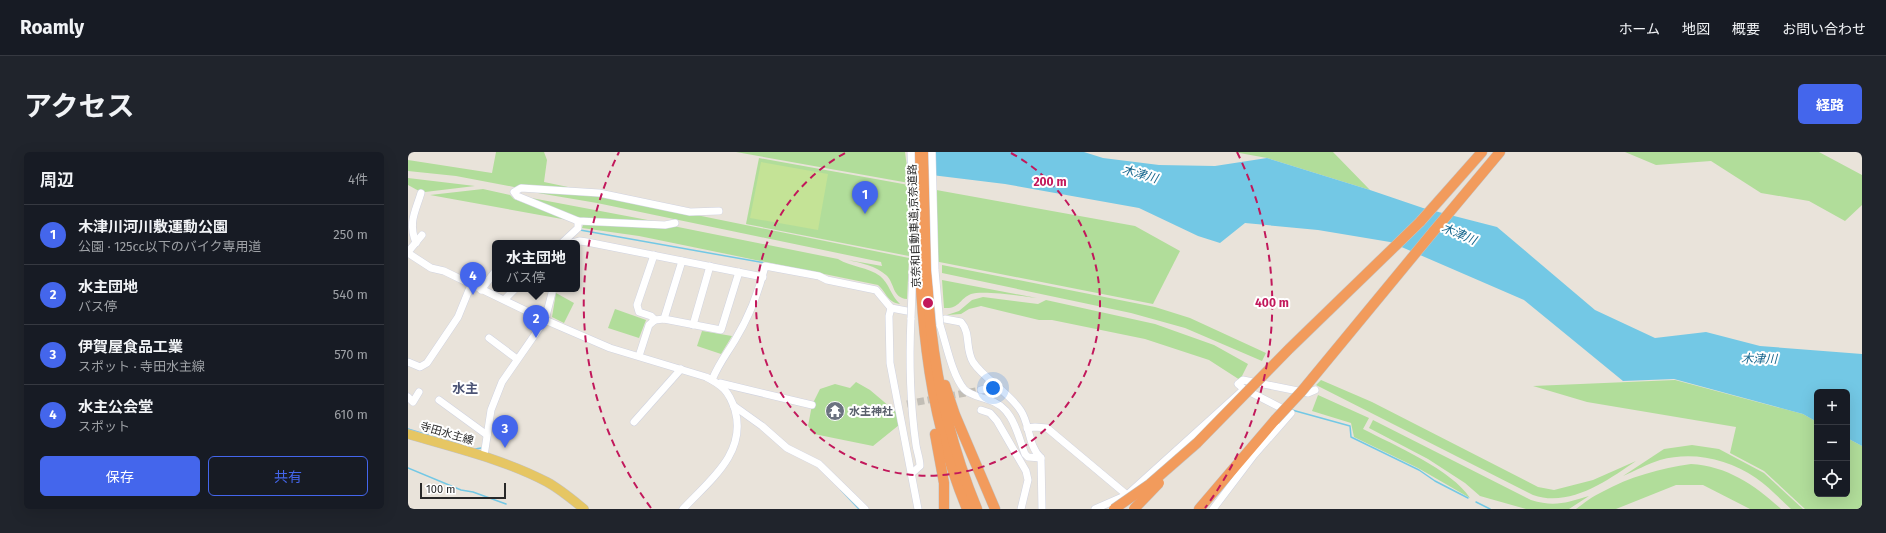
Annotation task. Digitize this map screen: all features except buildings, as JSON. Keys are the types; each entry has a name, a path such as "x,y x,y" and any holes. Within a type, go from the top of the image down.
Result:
{"highway":[{"name":"京奈和自動車道;京奈道路","path":"916,152 924,271 939,324 944,407 961,468 976,509"},
{"name":"京奈和自動車道;京奈道路","path":"924,152 923,328 927,365 943,439 967,509"},
{"path":"1134,509 1289,349 1420,222 1482,152"},
{"path":"1199,509 1301,392 1500,152"},
{"path":"939,324 948,395 995,509"},
{"path":"927,365 929,402 943,477 944,509"},
{"path":"1205,509 1222,485 1275,420"},
{"path":"1114,509 1150,484 1198,443"}],"main road":[{"name":"寺田水主線","path":"408,434 484,456 517,468 548,483 584,509"}],"street":[{"path":"911,152 913,264 910,343 911,393 916,446 920,466 911,474"},
{"path":"932,152 935,270 939,324 958,381 965,390 1002,405 1008,412 1025,454 1028,457 1041,458"},
{"path":"675,223 665,225 578,221 517,196 514,192 521,188 599,193 690,212 719,212"},
{"path":"416,243 410,227 421,193"},
{"path":"565,240 578,228 578,221"},
{"path":"422,235 408,252 431,268 444,271 470,285 505,299 545,320 610,348 681,369 720,383 812,404"},
{"path":"580,241 762,277"},
{"path":"654,255 637,305 639,312 651,316 655,320"},
{"path":"664,319 682,260"},
{"path":"693,325 710,266"},
{"path":"712,380 720,362 735,340 748,314 766,266 819,276 827,280 876,290 891,308 907,311"},
{"path":"639,356 649,325 655,320 664,319 721,330 739,272"},
{"path":"481,290 492,276"},
{"path":"408,362 420,367 427,363 458,317 470,285"},
{"path":"505,299 512,292"},
{"path":"484,456 491,410 502,382 545,320 552,292"},
{"path":"891,308 889,316 890,363 918,509"},
{"path":"939,324 961,322 964,325 968,335 969,354 974,363 1022,412 1036,453 1041,458 1042,509"},
{"path":"489,338 517,359"},
{"path":"634,422 681,369"},
{"path":"1213,509 1254,455 1291,413 1244,389 1238,384 1243,380 1308,393 1315,390"},
{"path":"683,509 728,459 736,444 738,420 734,406 720,383"},
{"path":"981,390 997,386"},
{"path":"1095,509 1127,495 1244,389"},
{"path":"408,397 413,402 418,392"},
{"path":"439,400 487,435"},
{"path":"898,405 908,404"},
{"path":"734,406 762,426 787,448 819,464 865,509"},
{"path":"981,410 990,413 997,421 1026,471 1028,480 1021,509"},
{"path":"1027,428 1047,428 1142,509"}],"green space":[{"path":"496,152 544,152 547,160 544,182 592,192 514,187 456,176 408,171 408,160 492,173"},
{"path":"736,152 905,152 909,183"},
{"path":"1234,152 1333,152 1370,190 1267,158"},
{"path":"1625,152 1819,152 1862,175 1862,205 1845,221 1809,201 1761,193 1711,161 1656,165"},
{"path":"759,158 1135,226 1180,251 1153,304 746,224"},
{"path":"761,162 828,174 818,230 750,218"},
{"path":"408,178 475,186 425,192 419,191 408,185"},
{"path":"483,189 510,195 514,199 573,221 430,195"},
{"path":"526,191 598,195 909,258 907,299 902,298 896,293 889,278 878,269 848,260 882,266 881,262 597,203"},
{"path":"521,196 653,221 578,218"},
{"path":"584,222 673,226 838,259 880,276 886,282 894,297 900,304 892,301 878,285 639,236 582,228"},
{"path":"942,265 1155,307 1190,318 1266,353 1262,361 1185,328 1131,313 942,273"},
{"path":"942,280 1037,298 1003,294 976,293 967,296 953,307 944,308"},
{"path":"556,293 574,303 564,323 552,317"},
{"path":"983,297 1038,304 1046,300 1155,324 1214,345 1248,364 1240,380 1209,360 1145,339 1052,320 1039,320 981,306 969,309 961,314 947,315 959,311 972,300"},
{"path":"615,309 646,320 639,338 608,328"},
{"path":"702,331 732,336 721,354 697,346"},
{"path":"1321,380 1372,402 1538,487 1554,490 1593,480 1636,461 1601,484 1574,495 1561,498 1547,498 1533,495 1316,385"},
{"path":"1675,380 1803,414 1814,420 1814,497 1850,497 1850,440 1862,446 1862,509 1805,509 1764,471 1730,453 1736,427 1587,402 1533,386"},
{"path":"856,382 870,390 896,412 899,425 873,446 814,434 808,426 812,405 820,389 835,384 850,388"},
{"path":"1318,395 1369,418 1363,429 1406,450 1436,468 1462,488 1470,498 1418,468 1354,437 1351,423 1312,411"},
{"path":"1373,420 1531,500 1553,504 1573,501 1589,496 1569,509 1526,509 1480,496 1465,483 1428,459 1369,428"},
{"path":"1692,445 1719,449 1764,473 1803,509 1791,509 1770,489 1745,471 1710,458 1685,456 1672,457 1660,460 1623,476 1664,449"},
{"path":"1691,464 1717,468 1740,478 1761,492 1781,509 1750,509 1703,485 1676,485 1616,509 1576,509 1595,496 1623,482 1668,468"}],"water":[{"name":"木津川","path":"907,152 1084,152 1103,158 1159,165 1215,166 1267,158 1423,208 1497,227 1595,310 1655,338 1706,332 1760,346 1862,354 1862,446 1850,440 1850,389 1814,389 1814,420 1803,414 1674,379 1623,381 1524,300 1390,242 1318,230 1245,223 1220,243 1198,236 1139,208 1005,184 907,172"}],"waterway":[{"path":"580,230 765,263"},
{"path":"1292,410 1350,426 1351,437 1419,470 1435,481 1468,498"},
{"path":"408,429 471,448"},
{"path":"475,449 481,448"},
{"path":"408,468 461,490 473,492 506,504"},
{"path":"841,490 859,509"},
{"path":"1476,502 1490,509"}],"tunnel":[{"path":"907,404 981,390"}],"place":[{"name":"木津川河川敷運動公園","path":"865,214"},
{"name":"水主公会堂","path":"473,295"},
{"name":"水主団地","path":"536,338"},
{"name":"水主神社","path":"835,411"},
{"name":"伊賀屋食品工業","path":"505,448"}],"district":[{"name":"水主","path":"465,388"}]}
